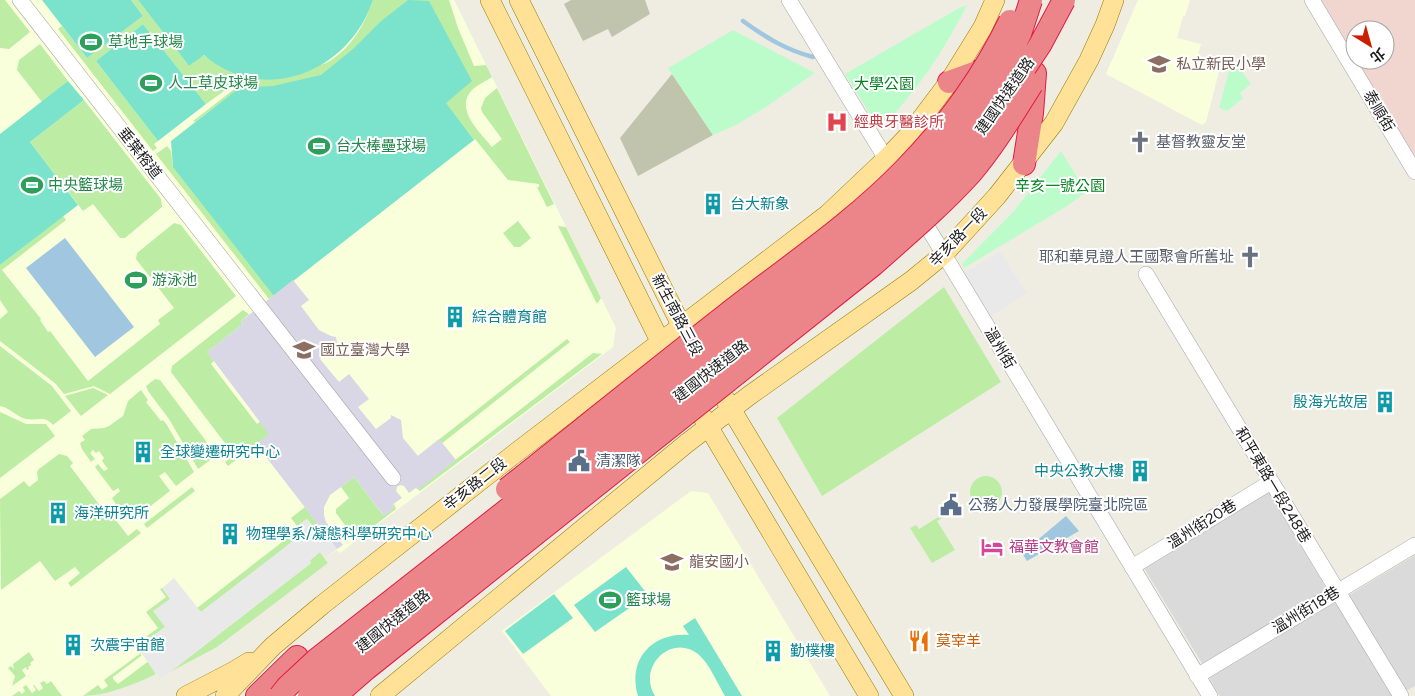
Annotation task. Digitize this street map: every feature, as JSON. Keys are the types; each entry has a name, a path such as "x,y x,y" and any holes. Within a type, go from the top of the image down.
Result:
{"highway":[{"path":"257,696 297,657 878,195 935,136 972,86 1007,28 1021,0"},
{"name":"建國快速道路","path":"280,696 316,660 853,238 916,183 974,112 1004,65 1020,34 1032,0"},
{"path":"949,82 985,69 1008,50 1033,21 1043,0"},
{"path":"1024,164 1032,113 1035,62 1043,25 1054,0"},
{"name":"建國快速道路","path":"309,696 331,672 391,622 823,284 923,201 960,160 1007,95 1040,46 1064,0"},
{"path":"335,696 374,662 582,495 873,265 936,209 971,172 1011,119 1043,67 1069,0"}],"main road":[{"name":"新生南路三段","path":"490,0 660,342 708,427 869,696"},
{"name":"新生南路三段","path":"519,0 681,327 904,696"},
{"path":"681,327 828,214 886,159 909,135 949,82 983,27 995,0"},
{"name":"辛亥路一段","path":"731,409 912,281 944,254 975,222 1024,164 1054,123 1105,25 1114,0"},
{"name":"辛亥路二段","path":"186,696 234,672 273,646 322,605 513,455 681,327"},
{"path":"380,696 731,409"},
{"name":"辛亥路二段","path":"225,696 273,646"}],"street":[{"name":"垂葉榕道","path":"20,0 392,478"},
{"name":"溫州街","path":"789,0 1210,696"},
{"name":"泰順街","path":"1312,0 1415,172"},
{"name":"和平東路一段248巷","path":"1146,274 1401,696"},
{"name":"溫州街20巷","path":"1132,567 1271,482"},
{"name":"溫州街18巷","path":"1197,676 1415,545"},
{"path":"1411,696 1415,694"}],"shaded area":[{"name":"國立臺灣大學","path":"0,0 454,0 616,328 613,347 340,553 337,550 325,558 328,563 159,678 156,674 127,686 90,696 0,696"},
{"name":"草地手球場","path":"42,0 131,0 143,16 87,58"},
{"path":"138,0 373,0 362,25 345,46 325,62 302,74 278,79 252,78 228,70 204,55 189,66"},
{"name":"台大棒壘球場","path":"408,0 429,1 472,81 446,103 474,140 274,296 173,167 171,141 239,88 273,86 321,75 353,49 380,22"},
{"path":"571,0 645,0 650,14 612,37 608,29 583,41 564,4"},
{"name":"私立新民小學","path":"1138,0 1190,0 1177,38 1201,44 1196,61 1220,67 1206,122 1202,125 1106,74"},
{"path":"1319,0 1415,0 1415,163 1360,70 1395,70 1395,20 1345,20 1345,44"},
{"name":"人工草皮球場","path":"143,24 206,104 158,141 96,61"},
{"path":"672,74 713,135 638,176 620,138"},
{"name":"中央籃球場","path":"68,81 84,100 30,142 78,205 0,265 0,134"},
{"path":"65,238 134,327 95,357 26,268"},
{"path":"1000,252 1027,293 987,319 960,275"},
{"path":"293,280 309,300 301,306 319,330 336,337 338,347 335,346 320,359 339,382 349,374 369,399 358,407 376,429 391,418 391,415 401,420 403,438 418,456 439,439 456,460 419,489 417,487 409,493 404,486 400,485 397,487 396,491 402,498 392,505 394,508 384,516 354,477 330,495 324,507 326,522 343,545 337,549 256,444 269,434 207,352 243,324 241,321"},
{"name":"龍安國小","path":"691,491 708,493 830,696 551,696 502,631"},
{"path":"1269,492 1327,590 1203,665 1144,568"},
{"path":"1066,516 1079,531 1027,561 1022,553"},
{"path":"307,519 315,530 320,527 337,549 325,558 320,552 310,560 311,563 170,672 159,678 138,648 165,627 153,611 170,599 162,588 174,578 201,612 302,534 297,526"},
{"path":"1415,555 1415,686 1406,691 1349,595"},
{"name":"籃球場","path":"626,567 648,595 595,632 574,605"},
{"path":"554,594 573,618 523,654 505,631"},
{"path":"1335,602 1392,696 1220,696 1209,677"},
{"path":"695,618 742,696 725,696 710,668 698,654 688,649 677,648 668,650 654,664 650,674 655,696 638,696 636,671 646,651 654,643 664,638 676,635 689,635 683,626"}],"green space":[{"path":"0,0 5,0 30,32 9,49 0,48"},
{"path":"131,0 138,0 189,66 203,55 224,68 245,76 206,104 143,24 96,61 158,141 154,144 157,148 153,151 58,29 62,26 87,58 143,16"},
{"name":"台大棒壘球場","path":"373,0 449,0 458,28 474,66 486,65 492,77 474,88 467,97 467,112 471,120 492,147 502,139 481,108 485,98 497,88 554,204 547,207 537,187 539,187 539,184 508,180 433,87 421,181 269,299 156,154 167,146 171,151 173,167 230,95 195,122 193,121 250,77 269,78 280,76 321,65 336,57 356,35 366,18"},
{"name":"大學公園","path":"967,5 949,39 928,71 880,130 845,74"},
{"path":"733,30 815,73 763,109 734,126 713,135 668,68"},
{"path":"40,44 68,81 42,102 17,70 19,60"},
{"path":"1232,59 1251,84 1240,93 1243,98 1227,111 1219,108"},
{"path":"84,100 161,199 162,207 125,238 120,238 93,204 83,211 30,142"},
{"name":"辛亥一號公園","path":"1061,151 1086,192 1067,206 964,268 962,264 1013,212"},
{"path":"63,216 66,220 2,270 41,319 48,332 50,331 88,381 160,324 158,320 174,308 136,259 137,253 174,223 181,225 236,296 110,394 94,386 64,394 56,384 0,341 0,319 8,312 0,300 0,265"},
{"path":"518,221 531,238 520,247 514,247 503,233"},
{"path":"558,226 566,227 601,298 597,304"},
{"path":"944,287 1001,382 822,496 777,418"},
{"path":"243,310 249,314 241,321 243,324 207,352 214,361 211,364 257,424 260,422 270,434 228,466 225,462 234,455 171,372 172,366"},
{"path":"567,339 570,342 421,460 418,456"},
{"path":"0,346 52,386 71,411 53,425 44,419 23,418 0,406"},
{"path":"593,353 602,354 420,491 416,488 417,486 419,488"},
{"path":"155,379 160,380 215,453 213,458 198,469 169,419 148,391 146,386"},
{"path":"93,388 108,395 81,416 65,396"},
{"name":"全球變遷研究中心","path":"141,390 148,400 146,402 161,421 163,420 167,425 194,472 176,486 165,472 159,476 170,491 141,512 129,516 121,511 112,498 120,491 118,488 113,491 95,467 98,464 104,471 108,469 102,461 104,458 99,451 96,453 93,450 90,453 95,459 91,462 80,443 85,440 82,436 91,429 109,426 123,416 128,401"},
{"path":"0,412 26,424 46,424 55,436 0,478"},
{"path":"59,454 67,456 73,463 70,466 101,507 104,505 128,536 137,529 141,533 71,587 68,583 80,573 75,567 55,581 40,561 1,590 0,499 24,481 29,487 38,480 37,472 39,469"},
{"path":"986,476 998,480 1002,492 998,504 986,508 974,504 970,492 974,480"},
{"path":"354,477 383,515 394,508 392,505 394,504 396,509 356,540 336,513 336,509 349,498 341,487"},
{"path":"192,487 195,491 147,528 144,524"},
{"path":"305,507 320,527 316,530 307,519 297,526 291,518"},
{"path":"945,513 947,515 937,521 955,550 932,563 910,528 916,525 919,529"},
{"path":"299,529 303,534 201,612 197,608"},
{"path":"320,552 328,563 217,647 170,672 311,563 309,561"},
{"path":"162,588 170,598 165,627 149,639 147,636 158,628 146,612 166,597 160,589"},
{"path":"29,652 34,660 30,663 29,669 27,670 26,667 22,670 26,676 12,686 15,676 8,668 11,666 14,669 13,664"},
{"path":"141,653 141,656 113,677 113,679 118,684 148,662 156,674 120,689 83,696 98,685 102,690 108,686 104,680"},
{"path":"44,681 47,684 51,681 62,696 12,696 19,691 22,694 25,691 23,687 26,685 32,693 36,690 33,685 39,691 43,688 40,683"}],"waterway":[{"path":"743,21 776,42 794,51 813,57"}],"place":[{"name":"草地手球場","path":"91,42"},
{"name":"私立新民小學","path":"1159,64"},
{"name":"人工草皮球場","path":"151,83"},
{"name":"經典牙醫診所","path":"837,122"},
{"name":"基督教靈友堂","path":"1140,142"},
{"name":"台大棒壘球場","path":"319,146"},
{"name":"中央籃球場","path":"32,185"},
{"name":"台大新象","path":"713,204"},
{"name":"耶和華見證人王國聚會所舊址","path":"1250,257"},
{"name":"游泳池","path":"136,280"},
{"name":"綜合體育館","path":"455,317"},
{"name":"國立臺灣大學","path":"304,350"},
{"name":"殷海光故居","path":"1385,402"},
{"name":"全球變遷研究中心","path":"143,452"},
{"name":"清潔隊","path":"579,461"},
{"name":"中央公教大樓","path":"1140,471"},
{"name":"公務人力發展學院臺北院區","path":"951,505"},
{"name":"海洋研究所","path":"58,513"},
{"name":"物理學系/凝態科學研究中心","path":"230,534"},
{"name":"福華文教會館","path":"992,547"},
{"name":"龍安國小","path":"672,562"},
{"name":"籃球場","path":"610,600"},
{"name":"莫宰羊","path":"919,641"},
{"name":"次震宇宙館","path":"73,645"},
{"name":"勤樸樓","path":"773,651"}]}
